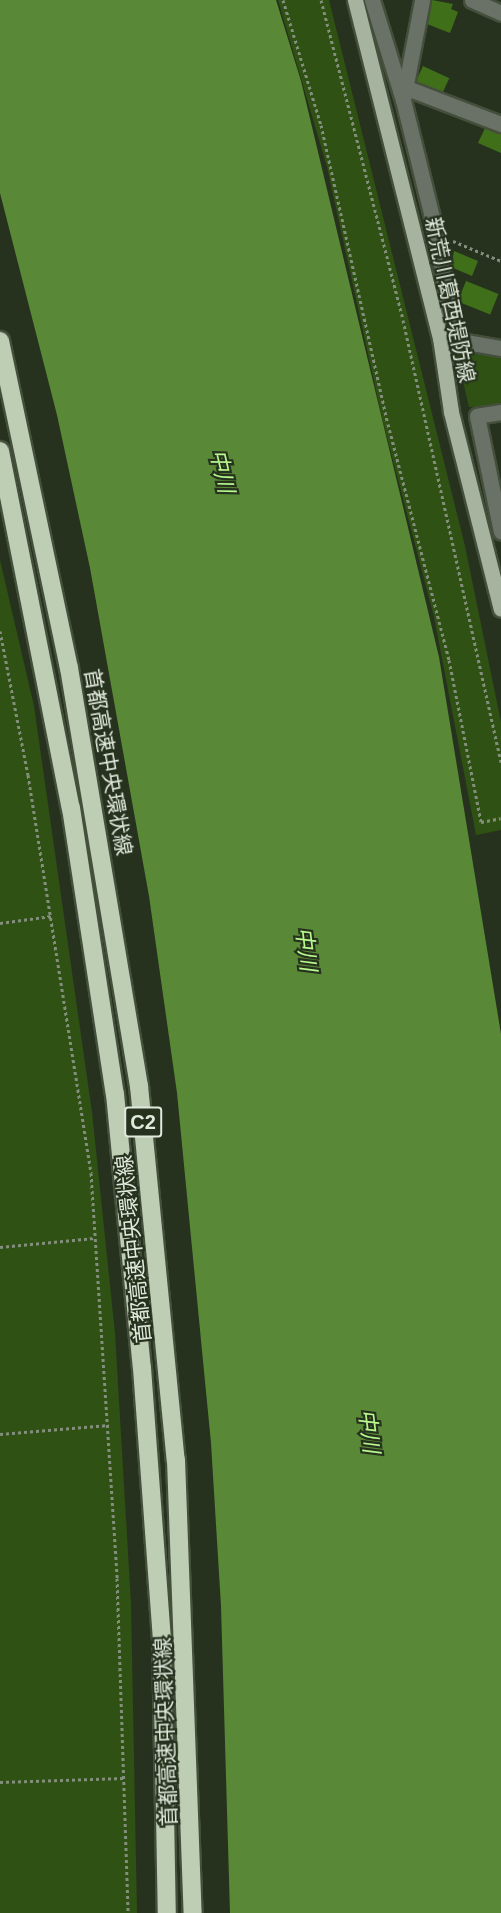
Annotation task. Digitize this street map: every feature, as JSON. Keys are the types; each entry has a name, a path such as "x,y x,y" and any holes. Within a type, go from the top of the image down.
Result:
{"highway":[{"name":"首都高速中央環状線","path":"0,342 69,668 139,1086 176,1460 193,1913"},
{"name":"首都高速中央環状線","path":"0,451 69,797 116,1105 141,1357 162,1640 167,1913"}],"main road":[{"name":"新荒川葛西堤防線","path":"355,0 447,338 451,412 501,609"}],"street":[{"path":"372,0 405,94 435,233 447,338 501,348"},
{"path":"405,94 414,26 422,0"},
{"path":"472,0 501,13"},
{"path":"405,94 501,123"},
{"path":"501,412 477,416 501,532"}],"path":[{"path":"283,0 321,125 388,424 448,660 481,822 501,818"},
{"path":"321,0 403,320 501,762"},
{"path":"435,233 501,261"},
{"path":"0,631 52,916 91,1173 109,1425 128,1913"},
{"path":"0,923 52,916"},
{"path":"0,1246 95,1238"},
{"path":"0,1434 109,1425"},
{"path":"0,1782 124,1778"}],"shaded area":[{"path":"278,0 329,0 465,546 501,722 501,830 476,835 434,617 383,422 327,167"},
{"path":"455,347 501,353 501,406 469,407"},
{"path":"0,560 34,706 92,1112 115,1333 131,1603 137,1913 0,1913"}],"water":[{"name":"中川","path":"0,0 276,0 301,81 439,657 501,1034 501,1913 230,1913 221,1606 211,1443 177,1093 149,896 90,568 57,415 0,193"}],"building":[{"path":"432,0 453,4 451,9 458,12 450,33 427,24"},
{"path":"423,66 449,78 442,94 416,81"},
{"path":"485,128 501,134 501,153 478,143"},
{"path":"454,251 478,261 472,276 451,267"},
{"path":"466,281 498,294 490,315 458,301"}]}
